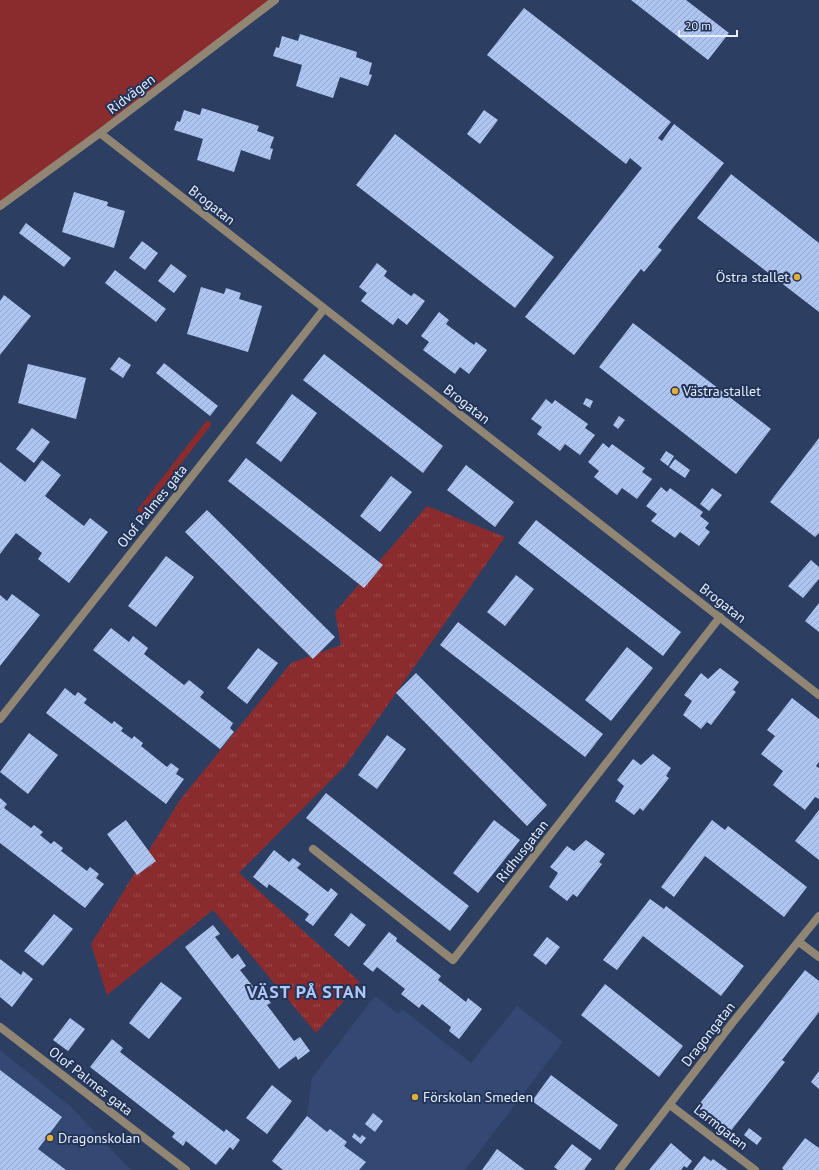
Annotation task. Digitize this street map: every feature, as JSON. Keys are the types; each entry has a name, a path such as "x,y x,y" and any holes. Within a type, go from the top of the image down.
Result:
{"street":[{"name":"Ridvägen","path":"0,206 100,133 275,0"},
{"name":"Brogatan","path":"100,133 819,695"},
{"name":"Olof Palmes gata","path":"1,716 324,309"},
{"name":"Ridhusgatan","path":"313,849 453,960 720,617"},
{"name":"Dragongatan","path":"619,1170 733,1022 819,916"},
{"path":"799,942 819,958"},
{"name":"Olof Palmes gata","path":"0,1027 186,1170"},
{"name":"Larmgatan","path":"670,1105 755,1170"}],"shaded area":[{"name":"Förskolan Smeden","path":"375,996 398,1014 402,1009 471,1063 517,1006 563,1042 465,1170 282,1170 272,1161 307,1116 312,1078"},
{"name":"Dragonskolan","path":"0,1050 70,1106 131,1170 0,1170"}],"green space":[{"path":"0,0 275,0 0,206"},
{"path":"207,420 212,424 142,514 137,510"},
{"path":"427,506 505,537 345,766 239,873 360,982 316,1033 213,910 107,995 91,944 180,800 291,663 341,645 335,612"}],"building":[{"path":"631,0 686,0 729,33 708,60"},
{"path":"524,8 671,122 658,138 662,141 674,124 724,163 658,247 662,250 644,272 641,269 574,355 525,317 642,168 630,158 626,164 487,55"},
{"path":"300,34 357,52 356,57 372,63 369,74 372,75 368,86 340,77 333,98 296,86 302,65 273,56 276,47 279,48 282,36 298,41"},
{"path":"202,108 259,126 257,131 274,137 270,148 273,149 270,160 241,150 234,172 197,160 203,139 174,130 177,121 180,122 184,110 200,115"},
{"path":"484,110 498,120 480,144 467,134"},
{"path":"395,134 554,257 515,308 356,185"},
{"name":"Östra stallet","path":"731,174 819,243 819,312 697,218"},
{"path":"74,192 108,202 107,206 125,211 114,248 62,232"},
{"path":"26,223 71,258 64,267 19,233"},
{"path":"142,241 158,253 145,270 129,258"},
{"path":"377,263 387,271 384,276 411,296 414,293 425,301 407,325 398,318 393,325 361,301 367,293 359,287"},
{"path":"171,264 187,276 174,293 158,281"},
{"path":"115,270 166,309 156,322 105,283"},
{"path":"201,287 224,294 226,288 241,293 239,299 262,306 248,352 187,334"},
{"path":"4,295 31,316 0,355 0,301"},
{"path":"439,312 449,320 446,324 474,345 476,342 487,350 469,374 460,367 455,374 423,350 429,342 421,336"},
{"name":"Västra stallet","path":"633,323 771,429 736,474 599,367"},
{"path":"324,354 443,446 423,473 303,380"},
{"path":"119,357 131,365 123,378 110,369"},
{"path":"164,363 218,406 210,416 156,373"},
{"path":"28,364 86,378 76,419 18,403"},
{"path":"292,394 317,413 281,462 256,443"},
{"path":"586,398 593,401 590,408 583,404"},
{"path":"546,399 552,404 555,400 588,424 585,428 595,435 580,455 565,444 560,451 537,434 542,427 531,419"},
{"path":"619,416 625,420 618,429 613,425"},
{"path":"32,428 50,442 34,463 16,449"},
{"path":"819,438 819,533 815,537 770,502"},
{"path":"603,443 609,448 612,444 645,468 642,472 652,479 637,499 622,488 617,495 594,477 599,471 588,462"},
{"path":"666,451 674,456 668,466 660,460"},
{"path":"246,458 383,565 364,588 228,481"},
{"path":"675,459 690,470 685,478 669,467"},
{"path":"42,460 61,475 45,496 84,526 90,518 108,532 69,583 38,559 42,553 16,533 0,554 0,462 25,482"},
{"path":"466,465 514,502 495,527 447,490"},
{"path":"391,476 412,492 380,532 360,516"},
{"path":"661,487 667,492 670,488 703,512 700,516 709,523 705,528 710,532 699,546 680,532 675,538 651,521 657,514 646,506"},
{"path":"712,488 722,495 709,511 700,504"},
{"path":"207,510 335,637 313,659 185,532"},
{"path":"536,520 681,632 663,656 518,543"},
{"path":"166,556 194,577 156,627 128,606"},
{"path":"811,560 819,567 819,579 803,598 788,586"},
{"path":"516,575 534,589 505,626 487,612"},
{"path":"12,594 40,615 0,666 0,595 7,601"},
{"path":"819,603 819,632 805,621"},
{"path":"458,622 603,734 585,757 440,645"},
{"path":"111,628 129,642 133,636 148,648 144,654 184,685 189,680 204,692 200,697 233,723 230,728 234,732 220,749 93,650"},
{"path":"627,647 653,668 611,721 585,700"},
{"path":"258,648 278,663 247,704 227,688"},
{"path":"720,668 739,682 733,690 736,692 711,725 707,722 701,729 683,715 692,701 684,695 701,673 708,679"},
{"path":"416,673 547,805 527,826 396,693"},
{"path":"65,688 75,696 78,692 87,699 84,703 112,724 114,721 123,728 121,731 132,739 134,736 143,743 141,746 167,767 171,763 179,769 176,774 184,779 166,804 46,713"},
{"path":"792,698 819,719 819,762 816,766 819,768 819,799 815,797 805,810 773,785 783,771 761,754 775,736 767,730"},
{"path":"29,733 58,755 28,794 0,772"},
{"path":"387,735 406,749 377,789 358,775"},
{"path":"653,754 671,768 666,776 669,778 643,811 640,808 634,815 615,801 624,786 617,780 633,759 641,765"},
{"path":"326,793 469,906 450,931 306,818"},
{"path":"0,798 7,804 4,808 31,828 34,825 43,832 40,835 51,844 54,841 63,848 61,851 87,871 90,867 99,874 96,878 104,884 85,908 0,843"},
{"path":"819,810 819,860 795,841"},
{"path":"126,820 156,861 137,875 107,834"},
{"path":"494,820 520,840 478,893 453,873"},
{"path":"712,820 725,830 728,826 807,887 784,917 705,856 674,897 661,887"},
{"path":"586,840 605,854 599,862 602,864 577,897 573,894 567,901 549,887 558,873 550,867 567,846 574,851"},
{"path":"274,850 289,862 293,858 301,864 297,868 328,892 331,888 338,894 313,926 305,920 309,914 269,884 267,888 253,877"},
{"path":"650,899 664,909 666,906 744,966 721,996 643,936 617,970 603,960"},
{"path":"351,913 366,925 349,947 334,935"},
{"path":"54,914 73,929 43,966 24,951"},
{"path":"213,925 220,934 215,937 232,959 238,954 246,966 240,970 259,994 262,991 271,1003 267,1005 294,1041 300,1037 310,1051 298,1060 296,1056 279,1069 185,947"},
{"path":"389,932 397,938 396,941 441,976 438,980 466,1002 468,998 482,1009 459,1039 449,1031 451,1027 422,1004 419,1008 401,994 405,989 377,967 373,972 363,964"},
{"path":"547,937 560,947 546,965 533,955"},
{"path":"0,959 21,975 23,971 33,979 12,1007 0,997"},
{"path":"805,970 819,981 819,1012 782,1060 785,1062 730,1132 697,1107"},
{"path":"161,982 182,998 149,1039 129,1023"},
{"path":"605,984 683,1046 659,1077 581,1015"},
{"path":"70,1018 85,1029 68,1051 53,1040"},
{"path":"112,1039 123,1048 120,1052 224,1132 226,1129 240,1140 233,1150 230,1147 216,1165 186,1141 183,1146 172,1137 175,1133 90,1067"},
{"name":"Dragonskolan","path":"0,1070 62,1117 38,1149 66,1170 0,1170"},
{"path":"819,1071 819,1089 811,1082"},
{"path":"551,1075 618,1125 600,1150 532,1101"},
{"path":"272,1085 292,1101 267,1134 246,1118"},
{"path":"373,1113 383,1121 375,1132 365,1124"},
{"path":"307,1116 327,1132 330,1129 347,1142 344,1146 366,1162 359,1170 283,1170 272,1161"},
{"path":"749,1128 762,1138 757,1145 744,1135"},
{"path":"354,1133 360,1138 362,1135 366,1138 361,1144 352,1137"},
{"path":"805,1138 819,1148 819,1170 784,1170 782,1168"},
{"path":"671,1143 692,1161 687,1168 684,1166 681,1170 649,1170"},
{"path":"572,1144 592,1159 584,1170 558,1170 554,1167"},
{"path":"497,1149 525,1170 482,1170"},
{"path":"704,1156 711,1161 713,1159 728,1170 693,1170"}],"place":[{"name":"Östra stallet","path":"797,277"},
{"name":"Västra stallet","path":"675,391"},
{"name":"Förskolan Smeden","path":"415,1097"},
{"name":"Dragonskolan","path":"50,1138"}],"district":[{"name":"VÄST PÅ STAN","path":"307,992"}]}
